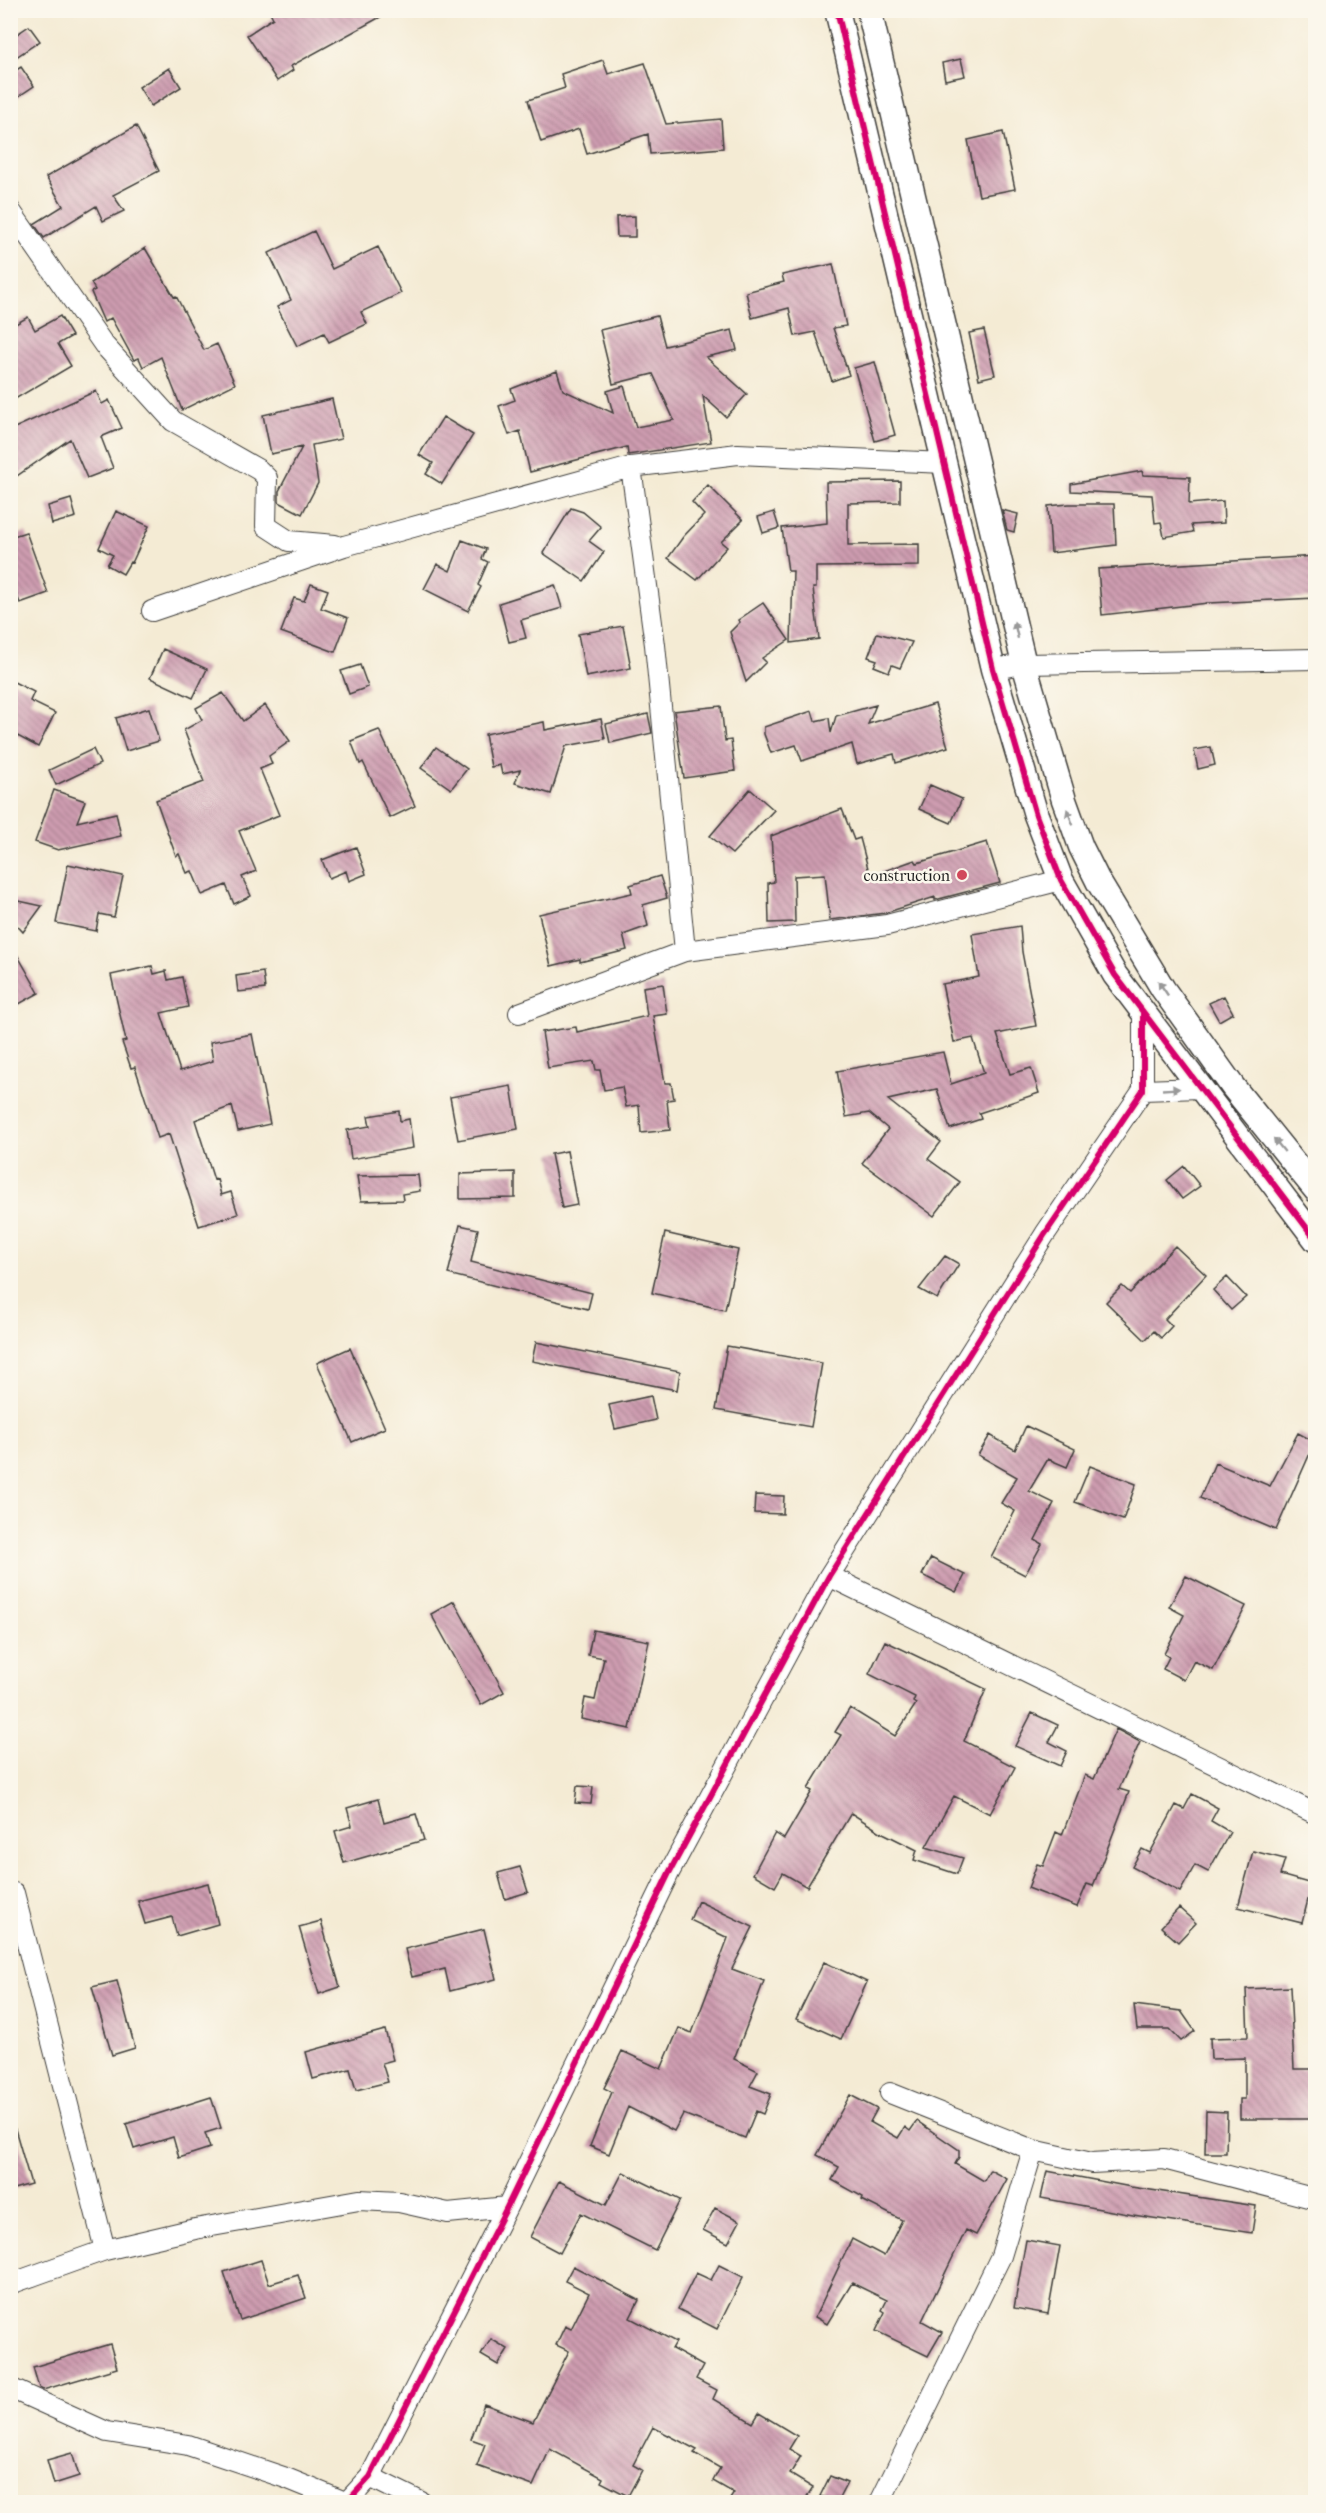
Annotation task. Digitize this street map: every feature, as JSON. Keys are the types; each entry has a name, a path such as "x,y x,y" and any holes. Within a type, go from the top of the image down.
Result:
{"street":[{"path":"837,10 993,669 1036,815 1061,880 1089,933 1143,1012 1316,1240"},
{"path":"869,10 1024,664 1064,800 1098,881 1170,998 1233,1087 1316,1190"},
{"path":"10,210 104,345 173,421 259,470 267,478 266,526 289,541 344,546"},
{"path":"152,611 344,546 631,467 738,454 945,463"},
{"path":"631,467 655,645 685,951"},
{"path":"993,669 1024,664 1316,659"},
{"path":"519,1013 685,951 887,925 1061,880"},
{"path":"10,2388 107,2432 188,2445 286,2478 346,2502 369,2477 507,2207 669,1873 829,1576 1046,1234 1143,1090 1143,1012"},
{"path":"1143,1090 1200,1088"},
{"path":"829,1576 1316,1814"},
{"path":"10,1894 14,1893 105,2250"},
{"path":"890,2093 1033,2150 1092,2163 1164,2159 1316,2199"},
{"path":"880,2502 1001,2256 1033,2150"},
{"path":"10,2284 105,2250 195,2229 359,2199 399,2202 448,2213 507,2207"},
{"path":"369,2477 421,2502"}],"building":[{"path":"269,10 393,10 291,66 293,70 277,81 247,35 273,18"},
{"path":"29,26 40,41 10,61 10,39"},
{"path":"961,59 965,76 945,80 942,63"},
{"path":"603,60 608,74 645,63 666,124 721,119 723,148 650,154 648,134 587,154 579,129 541,142 528,100 565,88 561,74"},
{"path":"21,67 34,86 10,102 10,74"},
{"path":"169,68 181,87 151,106 139,87"},
{"path":"136,126 159,171 113,195 124,211 103,221 96,206 44,238 34,224 63,206 46,177"},
{"path":"1003,132 1015,189 979,196 968,140"},
{"path":"635,216 635,237 617,237 616,217"},
{"path":"314,231 332,269 378,247 401,293 361,312 367,324 329,342 324,333 297,346 277,307 291,300 269,253"},
{"path":"145,248 174,297 176,296 204,350 217,344 235,384 182,410 161,357 143,367 139,358 134,360 111,318 104,322 91,292 95,290 91,283"},
{"path":"833,264 846,326 833,328 849,375 832,381 815,332 795,336 789,308 752,318 746,292 784,282 782,275"},
{"path":"60,316 72,336 58,344 71,366 10,402 10,327 28,317 35,330"},
{"path":"657,316 665,346 732,330 737,350 706,357 747,394 726,417 703,396 711,442 628,455 627,447 530,472 520,431 509,435 499,406 515,400 511,389 557,371 563,390 613,413 607,391 624,386 636,427 674,420 653,374 613,384 600,330"},
{"path":"984,330 995,375 979,379 969,333"},
{"path":"875,362 895,435 875,441 854,368"},
{"path":"96,391 102,404 109,400 122,428 101,437 113,468 87,478 70,439 11,480 10,430"},
{"path":"332,399 341,439 312,445 318,483 302,514 279,502 279,491 302,447 271,454 263,415"},
{"path":"443,417 473,435 442,484 426,474 433,463 419,455"},
{"path":"1142,471 1143,475 1190,477 1189,504 1223,501 1224,523 1191,525 1193,532 1164,537 1161,522 1155,523 1152,495 1071,491 1071,484"},
{"path":"900,481 900,502 848,503 848,545 919,544 919,566 816,567 816,588 813,588 819,639 791,643 793,571 788,571 782,528 827,523 826,482"},
{"path":"708,485 743,520 721,542 727,547 697,580 668,558 683,537 704,515 692,502"},
{"path":"71,499 76,517 52,524 48,506"},
{"path":"1114,504 1116,545 1051,553 1048,506"},
{"path":"571,508 583,512 601,527 589,541 604,552 584,581 543,553"},
{"path":"1002,510 1018,514 1014,532 1007,530"},
{"path":"116,511 149,526 132,563 130,562 123,574 107,565 113,555 99,548"},
{"path":"774,512 779,528 763,533 758,517"},
{"path":"26,532 48,593 20,603 10,578 10,537"},
{"path":"462,540 486,549 482,559 488,562 478,585 481,587 468,611 424,589 437,564 450,571"},
{"path":"1316,556 1316,598 1208,603 1102,615 1098,569"},
{"path":"311,584 328,590 321,608 348,618 335,652 281,632 294,598 304,601"},
{"path":"555,585 562,608 521,620 526,638 509,642 499,603"},
{"path":"763,603 789,640 762,658 766,662 746,682 730,632 740,622 738,620"},
{"path":"623,626 631,668 586,677 578,634"},
{"path":"877,633 912,642 900,668 892,665 889,672 874,666 877,660 868,657"},
{"path":"163,649 207,669 193,698 150,678"},
{"path":"360,665 368,687 349,694 341,671"},
{"path":"10,680 34,692 30,701 55,713 38,747 10,732"},
{"path":"223,693 243,721 265,705 290,741 269,756 272,764 260,769 279,815 239,831 256,871 242,877 251,896 234,904 226,885 202,895 192,871 187,873 179,854 176,856 156,800 204,782 184,730 202,720 196,708"},
{"path":"935,704 948,747 896,763 894,754 857,764 852,744 802,761 796,745 771,753 764,734 764,727 812,711 815,721 829,718 831,733 836,716 876,705 868,724"},
{"path":"721,706 725,741 731,740 735,771 684,778 674,711"},
{"path":"149,708 159,741 126,751 116,718"},
{"path":"648,714 652,733 610,743 606,724"},
{"path":"601,719 605,739 566,746 551,794 515,783 520,770 502,774 500,765 491,767 485,734 544,722 545,730"},
{"path":"379,730 415,806 390,818 363,762 360,764 351,741"},
{"path":"436,747 467,769 451,789 421,768"},
{"path":"1211,747 1215,765 1198,769 1194,750"},
{"path":"93,749 100,764 56,785 49,770"},
{"path":"930,785 962,799 951,823 919,809"},
{"path":"750,789 774,810 732,854 710,836"},
{"path":"54,790 85,801 77,822 116,813 121,836 58,850 35,842"},
{"path":"842,809 854,840 860,838 870,876 915,860 917,863 987,842 1000,883 935,900 935,897 885,913 830,920 825,874 794,876 795,922 769,923 768,883 774,882 771,836"},
{"path":"356,847 366,874 349,881 346,871 329,878 322,860"},
{"path":"68,864 123,876 114,917 99,914 96,931 56,923"},
{"path":"660,876 667,898 643,905 648,926 623,935 627,950 580,962 580,959 551,966 539,914 632,893 630,885"},
{"path":"10,899 42,906 23,932 10,918"},
{"path":"1020,926 1022,952 1036,1026 997,1034 1010,1074 1031,1068 1039,1093 979,1113 981,1119 950,1129 937,1089 888,1100 941,1142 928,1159 960,1182 934,1216 862,1163 888,1129 869,1113 846,1117 837,1071 943,1052 951,1084 984,1073 973,1038 954,1042 942,984 979,977 972,934"},
{"path":"10,942 39,993 10,1009"},
{"path":"152,966 154,974 166,971 168,980 182,977 188,1007 161,1013 180,1071 213,1061 210,1042 252,1034 270,1124 238,1131 232,1106 195,1120 214,1180 217,1179 221,1195 231,1192 238,1214 199,1226 169,1134 158,1138 135,1067 131,1068 122,1042 126,1041 111,975"},
{"path":"263,972 265,989 238,992 236,976"},
{"path":"663,984 667,1014 653,1016 665,1083 671,1083 674,1099 667,1100 670,1130 641,1133 639,1105 626,1107 622,1087 604,1090 600,1070 596,1070 594,1061 548,1068 542,1032 576,1027 577,1032 647,1016 643,987"},
{"path":"1224,996 1233,1013 1219,1021 1209,1003"},
{"path":"511,1086 518,1129 458,1140 450,1097"},
{"path":"399,1111 400,1121 409,1119 413,1148 351,1159 347,1130 370,1126 368,1116"},
{"path":"567,1151 577,1205 562,1208 551,1154"},
{"path":"1184,1166 1200,1186 1182,1199 1167,1180"},
{"path":"515,1172 515,1198 460,1199 460,1174"},
{"path":"418,1175 420,1191 402,1194 403,1200 361,1201 357,1176"},
{"path":"460,1225 478,1229 471,1262 592,1293 588,1309 448,1274"},
{"path":"665,1233 738,1250 725,1310 652,1293"},
{"path":"1175,1246 1206,1275 1165,1319 1172,1326 1161,1338 1154,1331 1145,1340 1106,1302 1122,1286 1130,1293"},
{"path":"945,1256 959,1264 937,1299 919,1289"},
{"path":"1227,1277 1246,1297 1231,1310 1213,1290"},
{"path":"536,1342 680,1371 677,1390 532,1361"},
{"path":"727,1346 822,1363 811,1427 716,1410"},
{"path":"350,1348 385,1428 352,1442 317,1363"},
{"path":"651,1396 656,1420 615,1429 609,1405"},
{"path":"1026,1426 1075,1449 1067,1467 1048,1459 1029,1491 1054,1503 1035,1540 1042,1544 1025,1575 991,1557 1015,1511 1001,1503 1017,1477 978,1455 990,1435 1015,1450"},
{"path":"1298,1433 1315,1442 1276,1530 1200,1498 1215,1463 1270,1486"},
{"path":"1090,1466 1136,1484 1123,1520 1075,1502"},
{"path":"755,1495 784,1496 783,1514 754,1513"},
{"path":"931,1558 965,1575 956,1592 922,1575"},
{"path":"1186,1576 1246,1606 1213,1670 1194,1661 1184,1680 1163,1669 1169,1657 1164,1654 1184,1615 1169,1607"},
{"path":"454,1601 504,1692 481,1705 431,1614"},
{"path":"593,1630 649,1641 630,1729 581,1719 585,1698 595,1700 604,1658 588,1655"},
{"path":"885,1641 986,1689 964,1741 1015,1767 990,1814 954,1796 926,1847 963,1858 957,1874 914,1860 917,1850 879,1831 851,1813 807,1887 783,1873 775,1887 753,1874 775,1833 784,1839 812,1791 808,1789 841,1735 835,1732 850,1708 895,1736 916,1704 913,1702 915,1697 869,1674"},
{"path":"1032,1713 1058,1725 1049,1742 1067,1751 1060,1766 1015,1746"},
{"path":"1116,1729 1140,1742 1119,1789 1129,1792 1093,1886 1087,1884 1077,1907 1028,1888 1037,1864 1043,1866 1056,1832 1062,1835 1085,1775 1094,1779"},
{"path":"577,1786 593,1787 591,1804 575,1803"},
{"path":"1192,1794 1218,1808 1211,1821 1230,1832 1208,1872 1195,1865 1180,1892 1132,1867 1142,1849 1150,1853 1176,1805 1184,1809"},
{"path":"378,1799 384,1823 416,1814 424,1840 344,1863 335,1831 352,1826 347,1808"},
{"path":"1253,1851 1285,1859 1280,1875 1312,1884 1302,1923 1238,1907"},
{"path":"520,1867 528,1892 505,1899 498,1873"},
{"path":"208,1883 218,1924 177,1936 172,1917 145,1924 138,1901"},
{"path":"698,1901 753,1927 732,1969 764,1981 734,2059 758,2071 750,2086 771,2094 763,2114 756,2111 745,2138 683,2114 674,2131 628,2107 609,2154 590,2146 612,2092 604,2088 622,2051 661,2069 679,2028 692,2033 728,1938 690,1920"},
{"path":"1179,1908 1196,1923 1178,1942 1161,1927"},
{"path":"321,1921 340,1987 319,1994 299,1927"},
{"path":"484,1929 496,1979 450,1991 445,1969 412,1977 405,1949"},
{"path":"824,1962 867,1982 841,2039 796,2019"},
{"path":"117,1981 135,2048 112,2055 92,1987"},
{"path":"1290,1987 1294,2069 1316,2069 1316,2119 1240,2119 1240,2099 1245,2099 1245,2058 1211,2059 1210,2038 1248,2037 1246,1989"},
{"path":"1134,2005 1181,2011 1195,2031 1181,2041 1169,2029 1137,2029"},
{"path":"385,2030 393,2060 382,2063 388,2082 356,2090 350,2069 313,2079 306,2052"},
{"path":"850,2095 877,2109 870,2122 898,2138 905,2127 910,2131 917,2121 959,2150 959,2157 955,2164 984,2181 990,2170 1007,2179 976,2235 966,2230 922,2321 942,2332 928,2356 876,2331 885,2312 882,2310 887,2300 852,2283 827,2324 815,2317 852,2239 884,2256 902,2220 862,2200 863,2197 832,2180 839,2167 817,2155"},
{"path":"211,2097 221,2128 205,2133 210,2148 179,2158 173,2137 134,2149 126,2124"},
{"path":"1206,2111 1227,2112 1226,2153 1205,2153"},
{"path":"15,2129 31,2184 10,2190 10,2130"},
{"path":"1047,2171 1131,2187 1256,2206 1252,2233 1041,2198"},
{"path":"623,2172 680,2200 655,2250 581,2213 560,2253 530,2237 559,2181 606,2205"},
{"path":"715,2208 740,2221 728,2243 703,2230"},
{"path":"1026,2240 1060,2246 1048,2314 1014,2308"},
{"path":"261,2260 269,2284 298,2275 306,2298 240,2320 224,2272"},
{"path":"719,2265 743,2277 717,2329 678,2309 696,2273 711,2280"},
{"path":"573,2266 639,2300 630,2318 676,2342 672,2349 703,2366 696,2379 717,2390 713,2399 753,2423 759,2413 797,2436 789,2449 801,2456 790,2474 813,2488 804,2502 728,2502 734,2493 713,2481 720,2468 694,2453 697,2450 653,2427 633,2465 642,2470 628,2496 601,2482 603,2478 550,2449 533,2486 477,2466 485,2444 471,2439 484,2404 533,2422 569,2351 556,2345 565,2326 571,2329 589,2293 565,2281"},
{"path":"491,2339 508,2349 498,2365 481,2355"},
{"path":"110,2344 117,2368 43,2390 39,2388 33,2367"},
{"path":"72,2453 79,2476 54,2484 47,2460"},
{"path":"830,2476 847,2483 837,2502 820,2496"}],"cycle path":[{"path":"837,10 993,669 1036,815 1061,880 1115,975 1316,1240"},
{"path":"347,2502 370,2477 507,2207 669,1873 829,1576 1045,1234 1143,1090 1143,1013"}],"place":[{"name":"construction","path":"962,875"}]}
